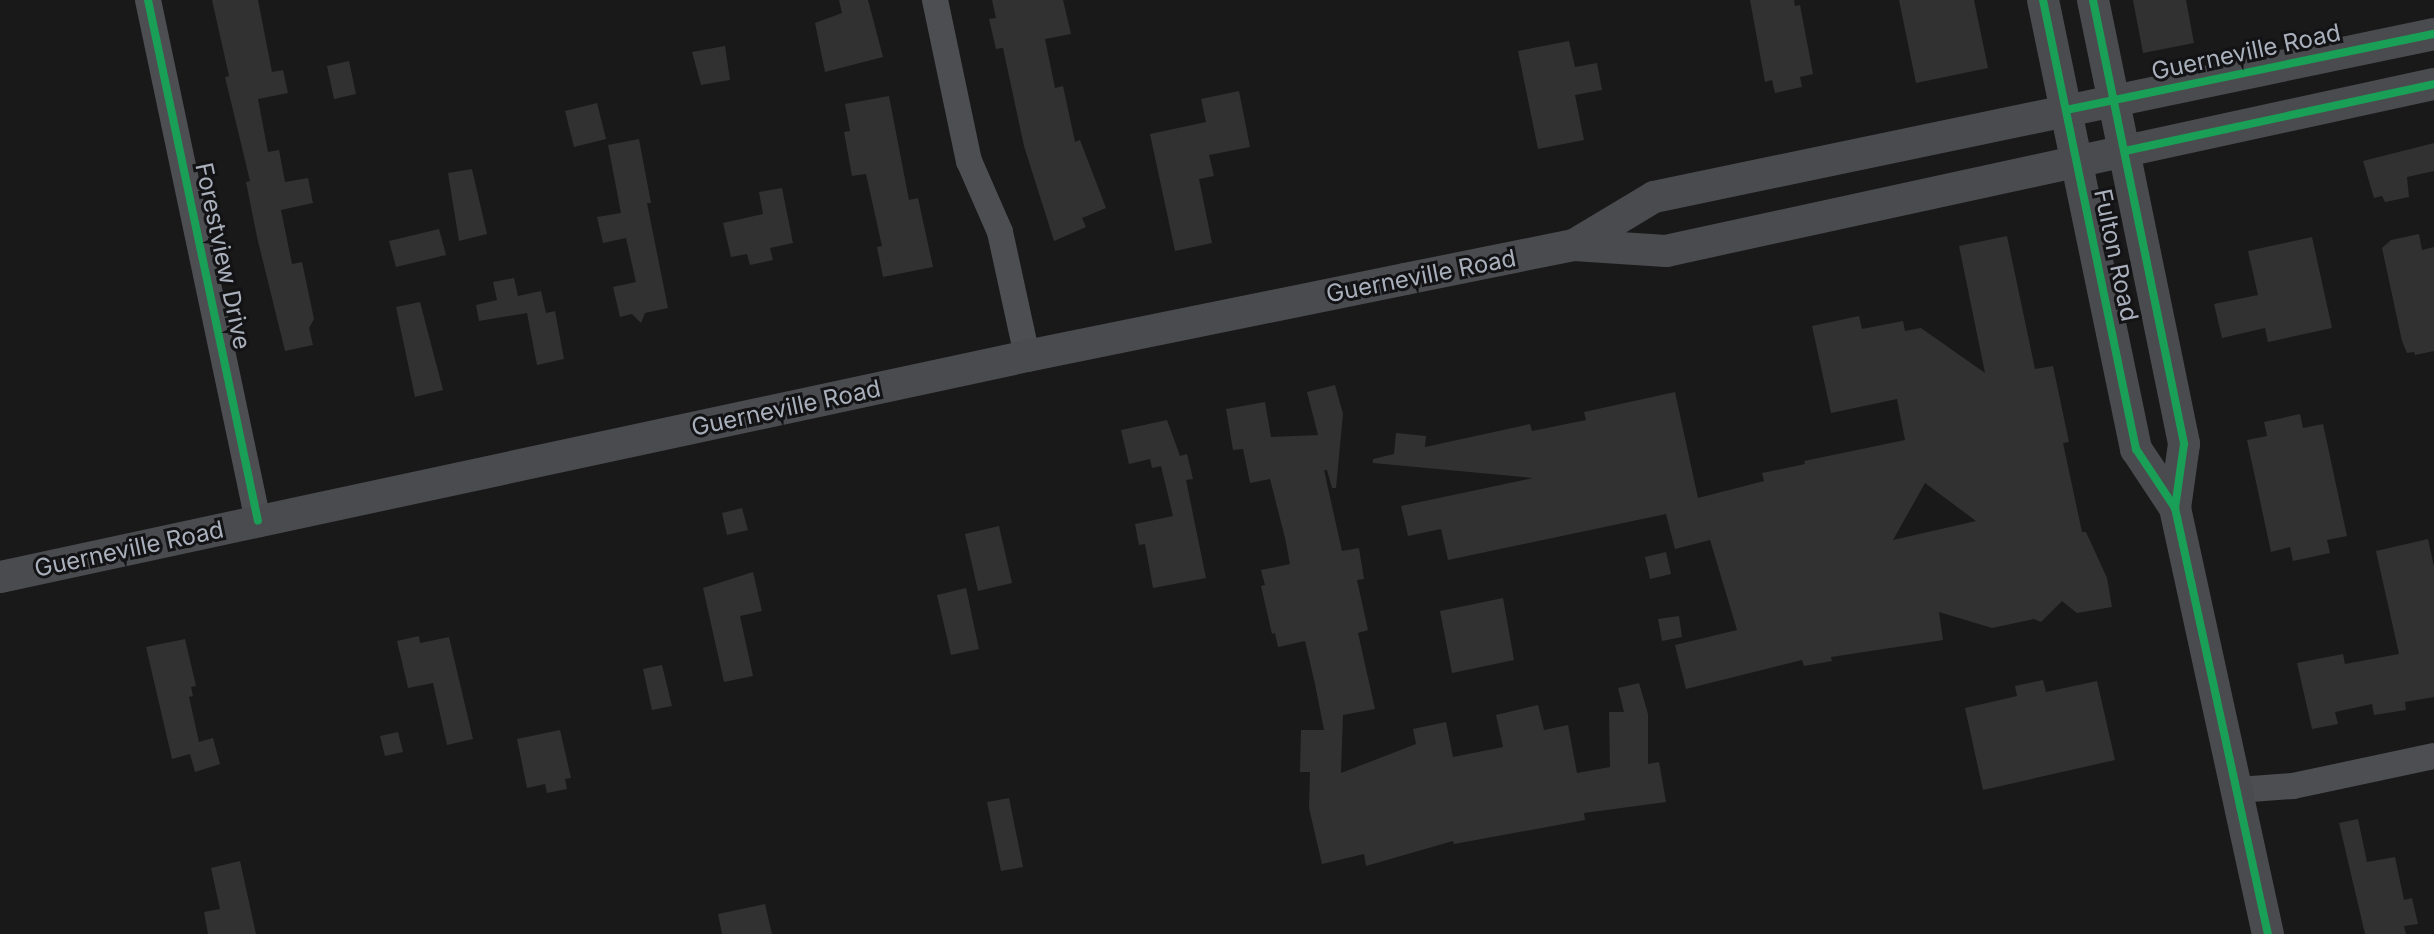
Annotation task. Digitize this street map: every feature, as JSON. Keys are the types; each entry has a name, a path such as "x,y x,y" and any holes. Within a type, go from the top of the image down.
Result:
{"main road":[{"name":"Fulton Road","path":"2043,0 2136,449 2175,508"},
{"name":"Fulton Road","path":"2093,0 2184,444 2175,508 2268,934"},
{"name":"Guerneville Road","path":"1574,245 1654,197 2434,34"},
{"name":"Guerneville Road","path":"0,577 1027,356 1574,245 1666,251 2434,84"}],"street":[{"name":"Forestview Drive","path":"148,0 258,521"},
{"path":"935,0 969,161 1000,232 1027,356"},
{"path":"2238,790 2293,786 2434,756"}],"building":[{"path":"212,0 258,0 272,72 283,70 288,93 258,99 268,152 279,150 285,182 308,178 313,203 281,210 292,264 302,262 314,319 309,328 313,345 285,351 257,237 246,182 250,181 225,77 229,76"},
{"path":"839,0 868,0 883,57 825,72 815,23 842,13"},
{"path":"992,0 1063,0 1071,34 1045,39 1055,88 1063,86 1075,142 1080,140 1106,208 1082,218 1086,227 1054,241 1024,146 1003,48 996,49 989,19 996,18"},
{"path":"1750,0 1794,0 1795,6 1800,5 1813,74 1800,77 1802,87 1775,93 1772,80 1765,82"},
{"path":"1899,0 1974,0 1988,68 1916,83"},
{"path":"2133,0 2186,0 2194,43 2143,53"},
{"path":"1569,41 1575,67 1597,63 1602,90 1575,95 1584,140 1538,149 1518,51"},
{"path":"725,46 730,80 701,85 692,52"},
{"path":"349,61 356,94 334,99 327,66"},
{"path":"1239,91 1250,147 1209,155 1214,176 1199,179 1212,243 1175,251 1150,134 1206,122 1201,99"},
{"path":"889,96 909,200 918,198 933,267 883,277 877,247 882,246 866,174 852,176 844,132 850,131 845,104"},
{"path":"597,103 606,139 574,147 565,111"},
{"path":"639,139 651,203 647,203 668,308 645,313 641,323 632,314 620,317 613,287 636,282 626,238 603,243 597,217 621,213 608,145"},
{"path":"2434,143 2434,171 2407,177 2409,197 2385,202 2382,196 2374,198 2363,161"},
{"path":"472,169 487,234 459,241 448,173"},
{"path":"782,188 793,243 770,248 773,260 750,265 747,254 731,257 723,223 763,214 759,192"},
{"path":"439,229 446,255 396,267 389,241"},
{"path":"2419,234 2422,250 2434,247 2434,351 2415,355 2414,352 2407,353 2402,341 2382,248 2391,240"},
{"path":"2007,236 2035,369 2053,366 2069,442 2063,443 2082,532 2086,532 2107,578 2112,607 2077,613 2062,601 2041,622 2034,619 1992,628 1939,612 1943,640 1831,657 1832,661 1804,666 1802,660 1686,689 1675,645 1737,630 1710,540 1675,549 1666,514 1448,560 1441,529 1408,536 1401,506 1533,478 1373,463 1373,459 1394,454 1396,433 1426,436 1425,447 1530,424 1532,431 1586,420 1584,412 1675,392 1698,498 1764,481 1762,473 1805,464 1804,461 1905,440 1897,399 1831,413 1812,326 1859,316 1862,329 1903,321 1905,331 1921,328 1985,373 1959,246","holes":["1925,483 1976,521 1893,540"]},
{"path":"2312,237 2332,328 2268,342 2265,328 2222,338 2214,304 2258,295 2248,251"},
{"path":"514,278 518,296 541,291 546,313 555,311 564,359 537,365 527,313 479,321 476,305 497,300 493,282"},
{"path":"420,302 443,390 415,397 396,307"},
{"path":"1335,385 1343,414 1336,488 1332,488 1327,470 1324,470 1342,551 1359,548 1364,579 1357,580 1368,630 1358,633 1375,709 1343,715 1341,773 1416,744 1413,729 1446,722 1453,757 1503,747 1496,715 1538,705 1544,730 1568,725 1577,773 1610,767 1609,712 1624,712 1618,688 1639,683 1648,714 1648,764 1659,762 1666,802 1584,813 1585,820 1454,844 1453,841 1366,866 1364,854 1322,864 1309,808 1310,772 1300,772 1301,730 1324,730 1315,684 1305,641 1278,647 1261,586 1265,585 1261,570 1290,564 1285,538 1270,479 1250,483 1243,449 1233,450 1226,409 1265,402 1271,437 1318,435 1307,392"},
{"path":"2300,414 2303,428 2323,424 2347,536 2327,540 2330,553 2293,561 2290,547 2271,552 2247,440 2267,436 2264,422"},
{"path":"1167,420 1180,456 1187,454 1193,479 1186,480 1206,578 1153,588 1145,544 1139,545 1135,524 1173,516 1161,466 1152,468 1150,459 1129,464 1121,430"},
{"path":"742,508 748,530 727,535 722,513"},
{"path":"999,526 1012,583 978,591 965,534"},
{"path":"2428,539 2434,567 2434,697 2405,702 2406,710 2374,715 2372,704 2335,712 2338,724 2312,729 2297,663 2343,654 2345,664 2399,654 2376,551"},
{"path":"1666,552 1671,574 1650,579 1645,557"},
{"path":"753,572 762,611 740,616 753,676 724,682 703,588"},
{"path":"966,588 979,649 951,655 937,595"},
{"path":"1503,598 1514,660 1452,673 1440,611"},
{"path":"1679,616 1682,637 1662,641 1658,619"},
{"path":"419,636 420,643 449,637 473,739 447,745 433,683 408,688 397,641"},
{"path":"185,639 196,686 191,687 193,696 189,697 199,742 213,738 220,764 195,772 190,754 172,759 146,647"},
{"path":"662,665 672,706 652,710 643,669"},
{"path":"2043,680 2046,692 2097,681 2115,760 1983,790 1965,708 2017,696 2015,686"},
{"path":"560,730 571,778 565,779 567,789 547,793 545,784 527,788 517,739"},
{"path":"398,732 403,752 385,756 380,736"},
{"path":"1009,798 1023,867 1001,871 987,802"},
{"path":"2358,819 2367,862 2395,857 2404,900 2412,898 2418,924 2404,926 2406,934 2365,934 2339,823"},
{"path":"240,861 256,934 208,934 204,912 220,909 211,868"},
{"path":"765,904 772,934 722,934 718,914"}],"cycle path":[{"path":"148,0 258,521"},
{"path":"2043,0 2136,449 2175,508"},
{"path":"2093,0 2184,444 2175,508 2268,934"},
{"path":"2066,110 2434,34"},
{"path":"2125,151 2434,84"}]}
